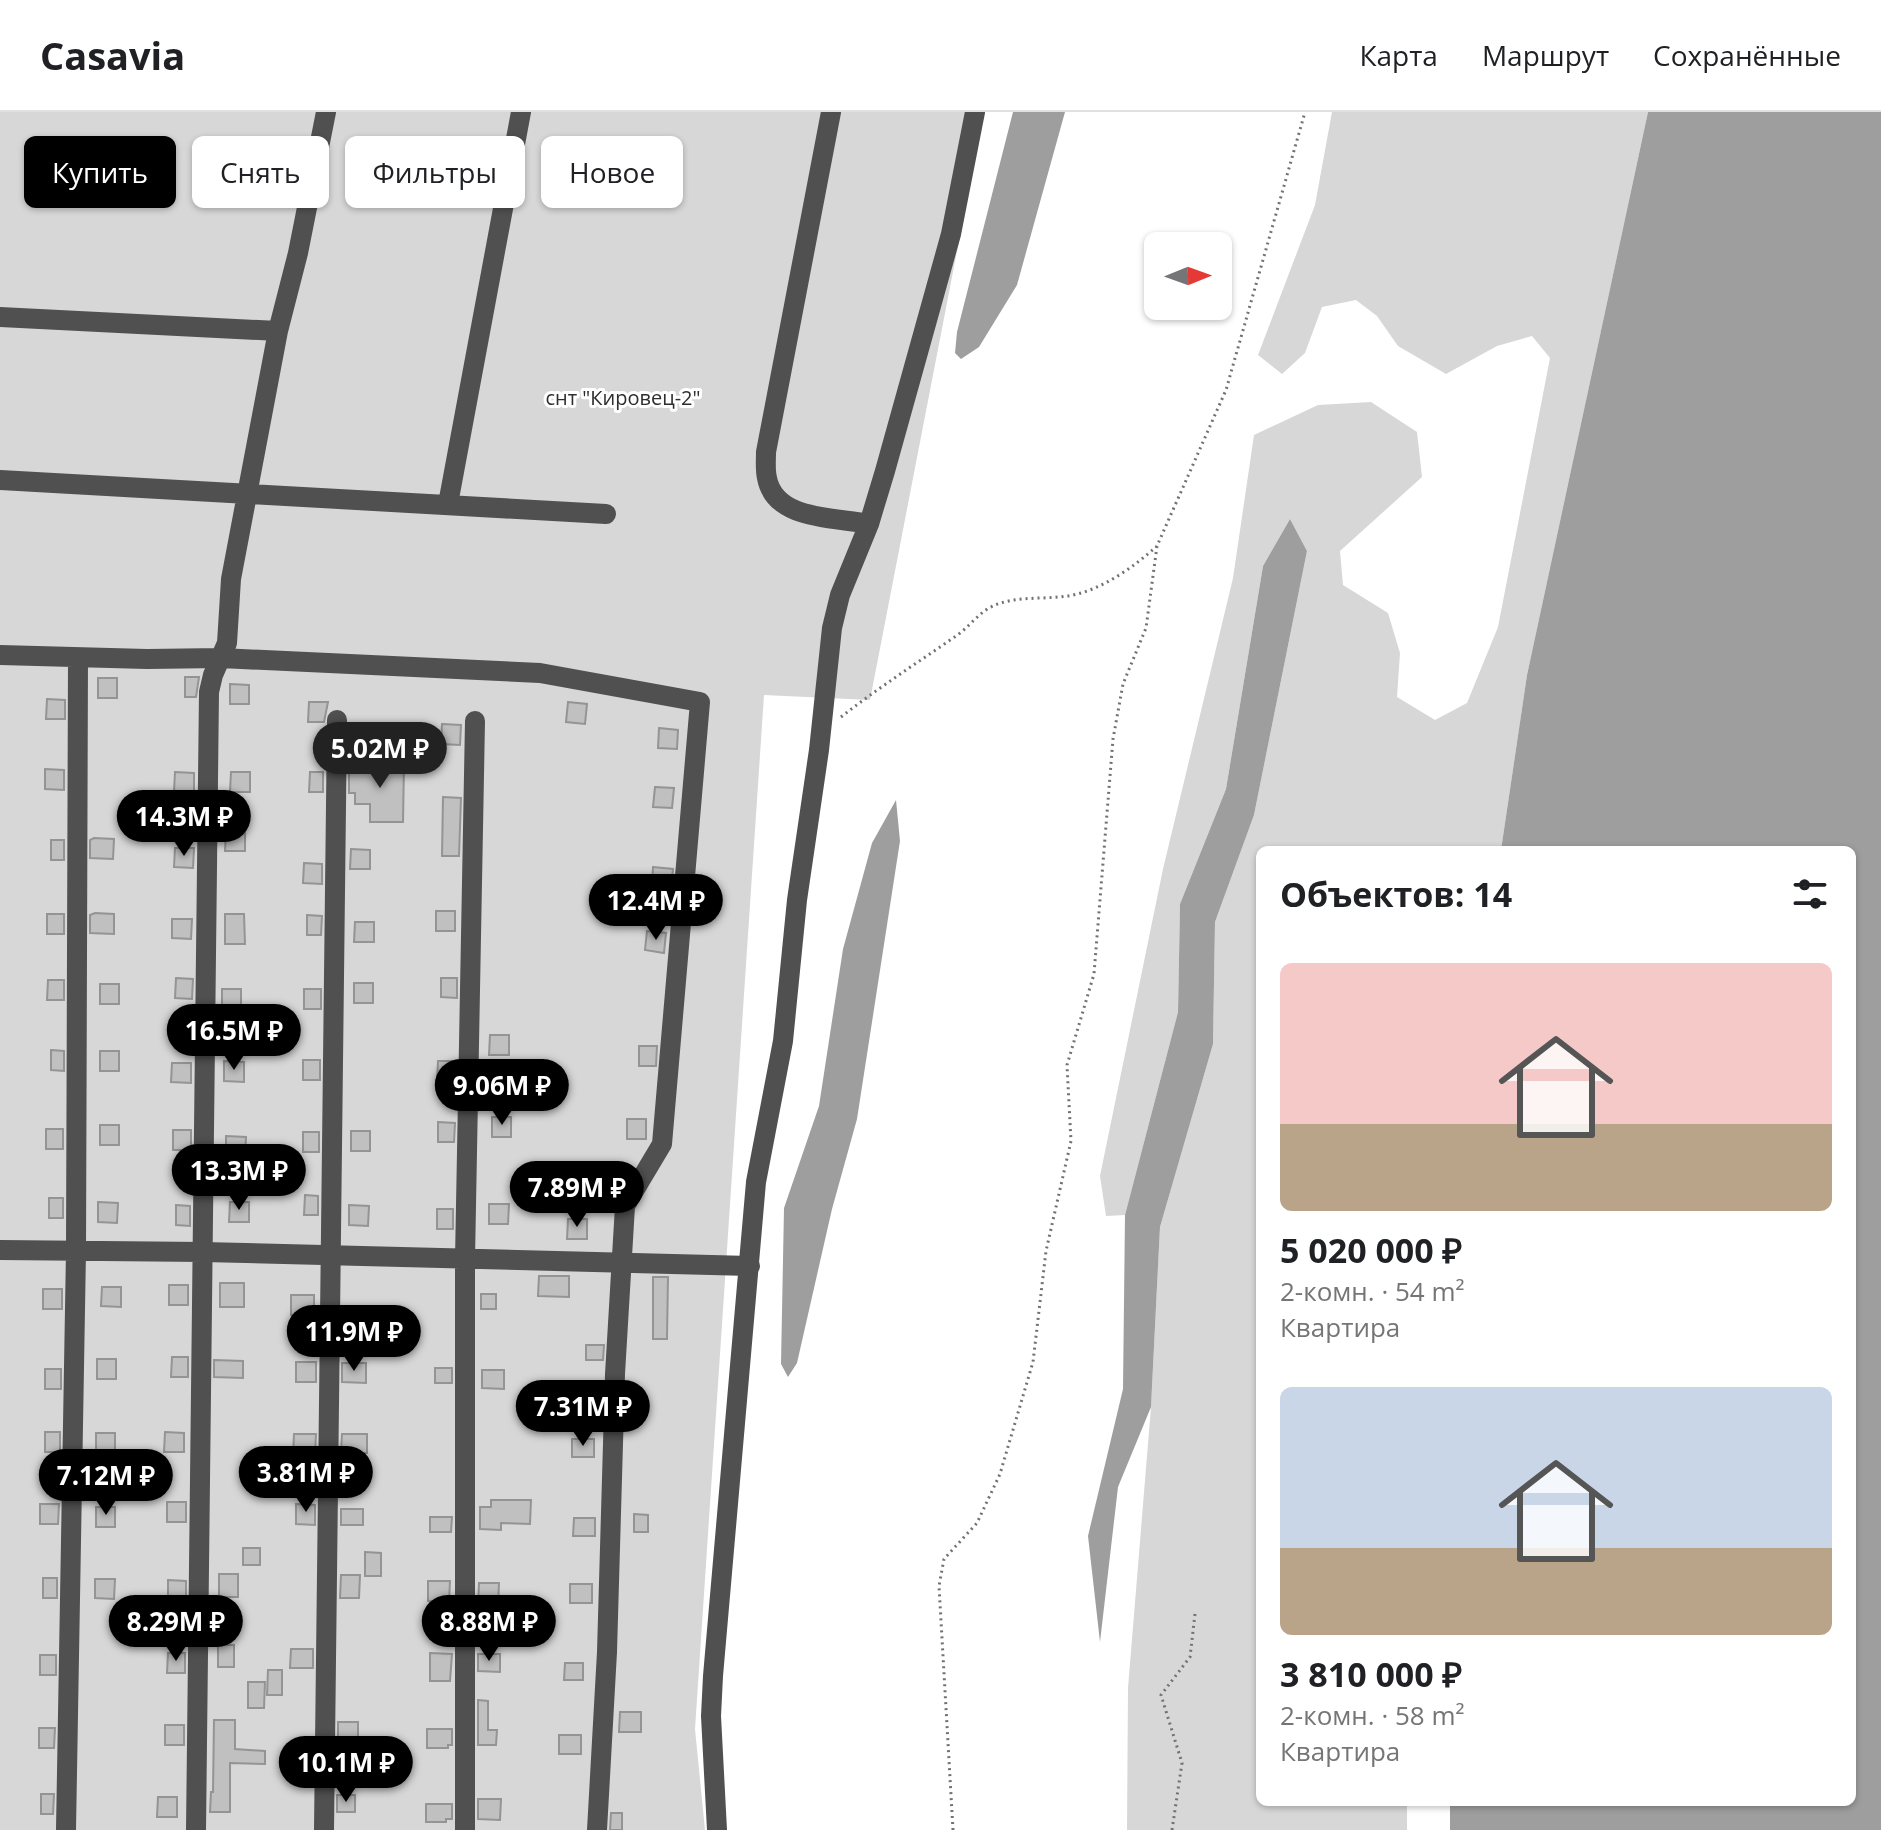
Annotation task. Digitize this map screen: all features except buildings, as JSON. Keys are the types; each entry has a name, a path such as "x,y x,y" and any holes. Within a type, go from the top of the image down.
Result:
{"street":[{"path":"196,1830 209,692 227,643 231,579 278,331 298,253 326,112"},
{"path":"448,504 521,112"},
{"path":"831,112 766,452 767,480 777,499 797,511 869,524"},
{"path":"717,1830 712,1744 713,1676 756,1182 783,1041 797,900 819,750 832,628 840,595 869,524 951,234 975,112"},
{"path":"0,317 278,331"},
{"path":"0,480 606,514"},
{"path":"0,655 221,658 540,673 700,702 662,1144 625,1206 615,1374 607,1652 597,1830"},
{"path":"66,1830 76,1251 78,658"},
{"path":"324,1830 337,720"},
{"path":"465,1830 465,1259 475,721"},
{"path":"0,1250 750,1266"}],"path":[{"path":"953,1830 939,1586 944,1559 977,1523 1000,1474 1033,1362 1046,1251 1071,1141 1067,1065 1094,974 1113,739 1123,684 1146,628 1157,546 1226,390 1305,112"},
{"path":"842,717 889,680 961,633 988,609 1011,600 1070,596 1098,585 1141,560 1157,546"},
{"path":"1172,1830 1182,1763 1161,1695 1190,1657 1195,1614"}],"green space":[{"name":"снт \"Кировец-2\"","path":"0,112 984,112 870,700 764,695 695,1729 705,1830 0,1830"},
{"path":"1332,112 1648,112 1527,675 1502,846 1256,846 1256,1806 1407,1806 1407,1830 1127,1830 1128,1688 1151,1407 1160,1227 1213,1044 1215,922 1254,815 1307,551 1290,519 1263,566 1226,789 1180,904 1178,1012 1125,1215 1106,1216 1100,1176 1163,869 1233,578 1254,435 1318,405 1371,402 1417,432 1422,477 1340,551 1343,585 1388,613 1400,653 1397,697 1435,720 1467,703 1498,627 1550,358 1532,336 1497,346 1446,374 1398,346 1377,316 1356,300 1322,307 1305,353 1282,374 1258,355 1315,205"}],"shaded area":[{"path":"1013,112 1065,112 1017,285 979,347 961,359 955,353 957,332"},
{"path":"1648,112 1881,112 1881,1830 1450,1830 1450,1806 1856,1806 1856,846 1502,846 1527,675"},
{"path":"1290,519 1307,551 1254,815 1215,922 1213,1044 1160,1227 1151,1407 1118,1487 1100,1642 1088,1536 1123,1389 1125,1215 1178,1012 1180,904 1226,789 1263,566"},
{"path":"896,800 900,841 857,1119 832,1209 797,1363 788,1377 781,1364 784,1208 819,1106 843,949 872,843"}]}
